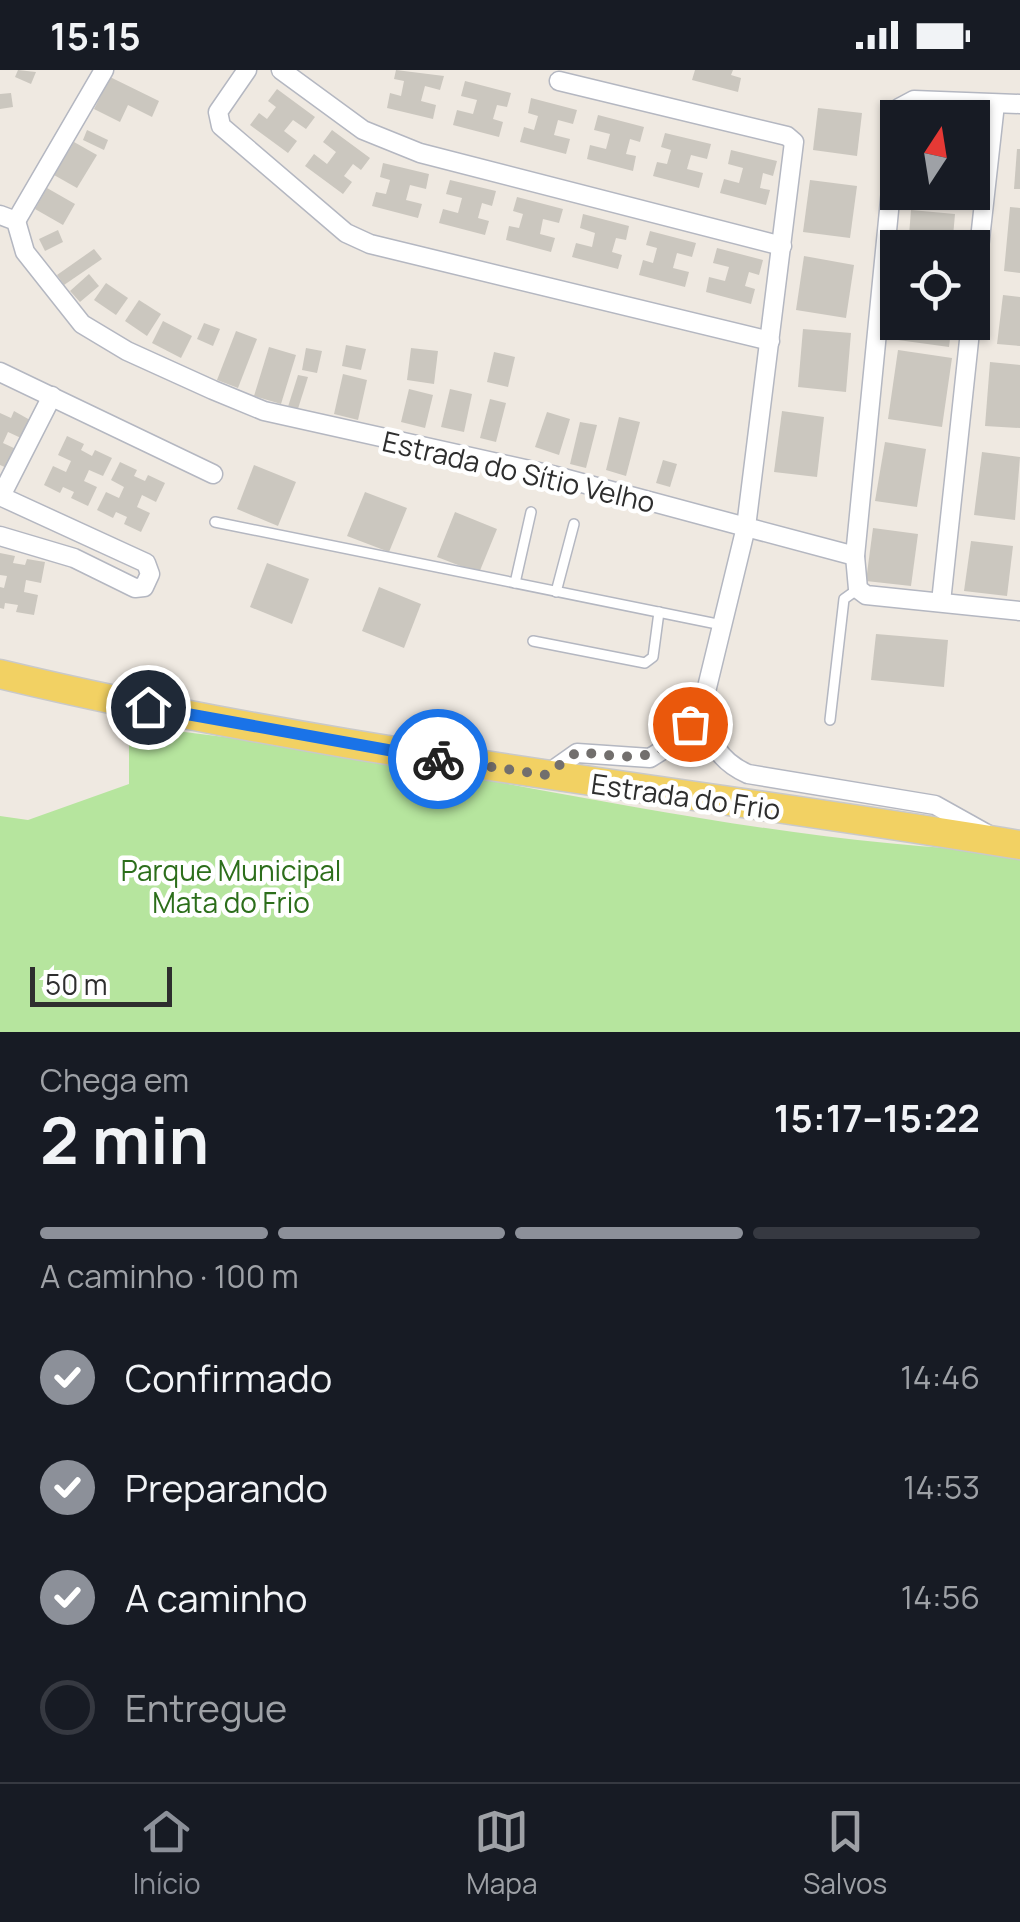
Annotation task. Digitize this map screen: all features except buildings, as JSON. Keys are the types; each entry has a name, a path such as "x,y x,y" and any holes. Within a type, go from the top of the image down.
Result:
{"main road":[{"name":"Estrada do Frio","path":"0,674 109,701 546,775 1010,843"}],"street":[{"path":"8,218 104,70"},
{"path":"247,70 218,112 220,126 346,234 370,244 539,287 770,341"},
{"path":"281,70 363,130 420,153 782,246"},
{"path":"559,81 791,138 782,246 746,527 702,708 706,731 731,767 748,774 934,805 1010,843"},
{"path":"990,104 1020,104"},
{"path":"981,230 995,104"},
{"path":"889,210 855,556 858,589 866,595 1020,611"},
{"name":"Estrada do Sítio Velho","path":"8,218 25,252 82,324 127,351 264,411 552,475 855,556"},
{"path":"940,602 969,340"},
{"path":"0,372 213,474"},
{"path":"0,536 74,558 135,588 144,587 150,574 146,563 0,496 52,396"},
{"path":"546,775 577,752 650,758 677,741 702,708"}],"lane":[{"path":"515,583 531,512"},
{"path":"215,522 722,625"},
{"path":"556,592 574,524"},
{"path":"830,720 844,599 858,589"},
{"path":"532,642 645,663 653,657 659,612"}],"green space":[{"name":"Parque Municipal Mata do Frio","path":"129,725 326,751 769,829 1020,852 1020,1032 0,1032 0,816 28,820 129,784"}],"way so far":[{"path":"438,759 546,775 577,752 650,758 677,741 690,724"}],"route":[{"path":"148,707 438,759"}]}
